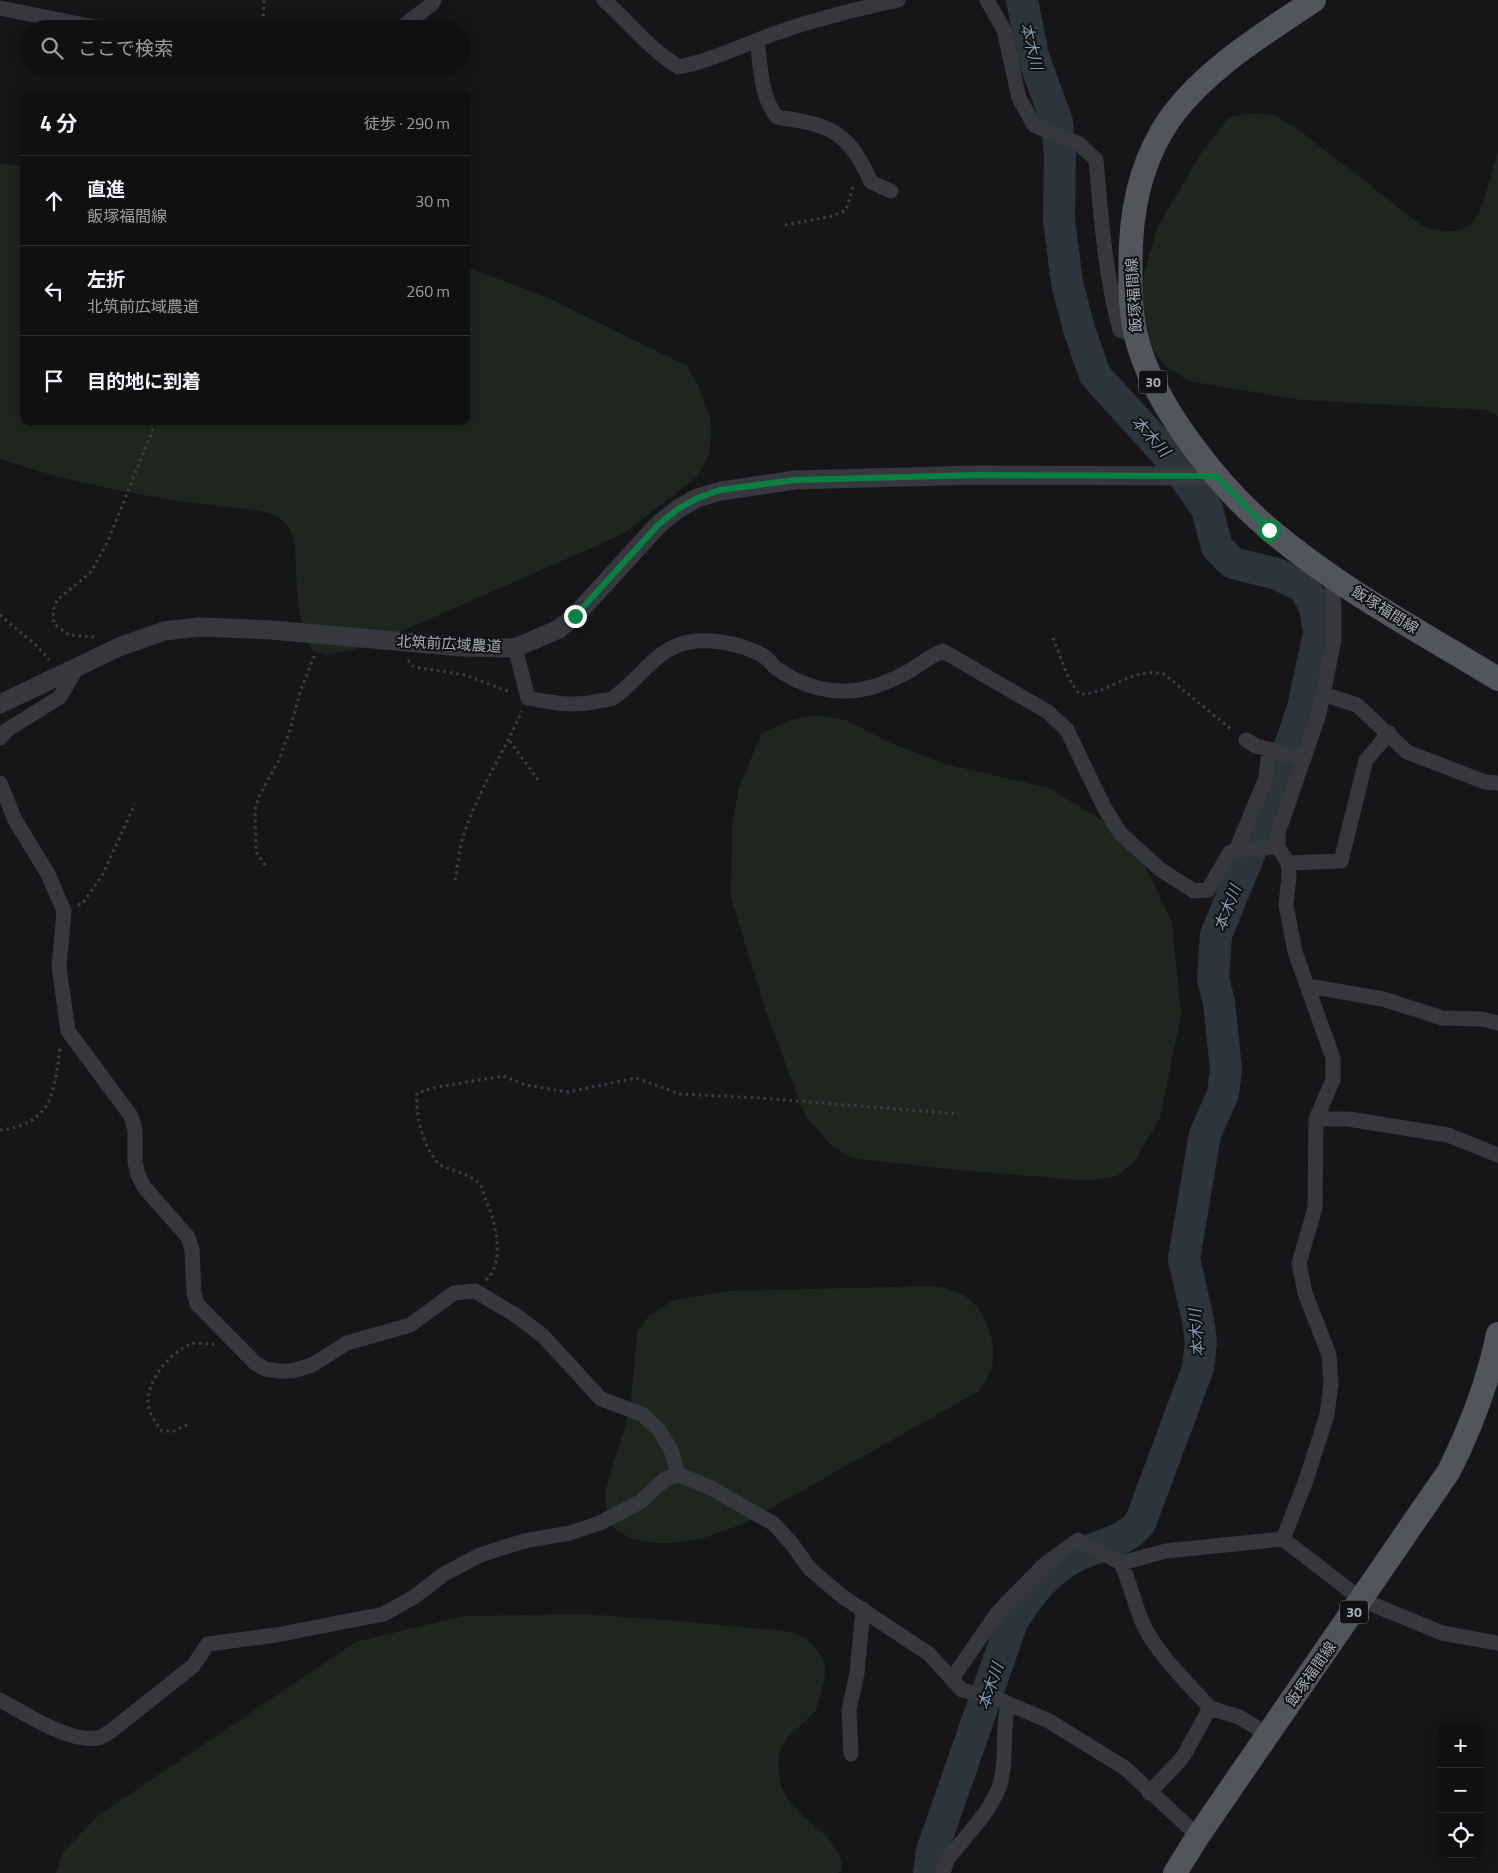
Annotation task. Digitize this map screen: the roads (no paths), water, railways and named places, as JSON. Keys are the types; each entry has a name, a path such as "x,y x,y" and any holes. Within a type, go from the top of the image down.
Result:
{"main road":[{"name":"飯塚福間線","path":"1314,0 1200,84 1172,117 1156,141 1144,170 1132,223 1131,277 1136,335 1157,392 1216,476 1269,530 1330,576 1498,679"},
{"name":"飯塚福間線","path":"1175,1873 1198,1836 1449,1471 1477,1412 1492,1365 1498,1334"}],"street":[{"path":"411,20 432,4 434,0"},
{"path":"604,0 630,22 661,56 679,67 696,64 838,14 898,0"},
{"path":"987,0 1004,30 1019,98 1034,125 1079,144 1096,160 1104,253 1112,301 1120,330 1136,335"},
{"path":"0,8 60,20"},
{"path":"757,41 768,106 777,117 817,123 837,132 856,155 871,182 891,191"},
{"name":"北筑前広域農道","path":"0,704 119,647 164,631 200,627 462,647 516,648 559,629 575,616 659,524 691,502 720,490 795,480 977,475 1216,476"},
{"path":"1283,1539 1305,1483 1324,1424 1331,1383 1329,1355 1305,1293 1299,1263 1315,1208 1316,1119 1333,1080 1333,1058 1296,952 1286,905 1289,876 1288,863 1278,847 1278,833 1304,759 1323,694 1334,640 1334,606 1330,576"},
{"path":"516,648 528,698 562,705 580,706 612,698 650,663 670,649 688,642 732,644 763,656 776,668 804,684 824,690 852,691 873,687 910,670 922,661 943,651 1048,712 1067,730 1104,807 1120,833 1161,870 1194,892 1208,890 1230,852 1278,847"},
{"path":"0,738 7,730 60,697 69,672"},
{"path":"1323,694 1357,705 1389,733 1407,752 1485,782 1498,783"},
{"path":"1288,863 1341,861 1366,760 1389,733"},
{"path":"1246,740 1256,746 1304,759"},
{"path":"1236,850 1266,778 1269,749"},
{"path":"0,783 15,820 48,874 64,912 58,967 68,1031 87,1060 123,1102 131,1116 135,1130 135,1162 138,1175 144,1187 188,1237 192,1250 194,1293 197,1304 248,1355 265,1369 292,1371 312,1365 348,1343 410,1325 454,1293 475,1291 517,1316 543,1336 601,1399 642,1414 660,1430 671,1450 678,1474"},
{"path":"1308,986 1384,999 1442,1018 1481,1019 1498,1023"},
{"path":"1316,1119 1348,1119 1448,1135 1498,1155"},
{"path":"0,1700 52,1728 76,1736 98,1738 111,1731 193,1666 208,1644 276,1634 384,1614 414,1597 444,1574 480,1555 524,1541 570,1533 600,1523 640,1502 664,1480 678,1474 711,1488 774,1524 792,1544 810,1570 843,1597 929,1654 953,1677 962,1690 1008,1704 1049,1721 1116,1763 1198,1836"},
{"path":"1121,1564 1166,1551 1283,1539 1362,1600 1442,1633 1498,1643"},
{"path":"953,1677 998,1612 1044,1564 1078,1540 1121,1564 1128,1578 1144,1626 1156,1647 1210,1708 1240,1717 1268,1735"},
{"path":"851,1754 849,1710 857,1673 863,1609"},
{"path":"943,1873 947,1860 996,1795 1002,1780 1005,1717 1008,1704"},
{"path":"1149,1793 1183,1757 1210,1708"}],"waterway":[{"name":"本木川","path":"929,1873 932,1851 1012,1622 1032,1593 1056,1568 1084,1552 1127,1535 1140,1523 1198,1368 1201,1342 1184,1259 1205,1134 1223,1094 1226,1069 1219,1002 1213,979 1216,935 1271,801 1303,708 1319,634 1315,607 1304,587 1277,574 1233,563 1217,547 1207,509 1174,462 1095,375 1079,329 1067,283 1059,220 1060,155 1057,122 1033,56 1022,0"}]}
